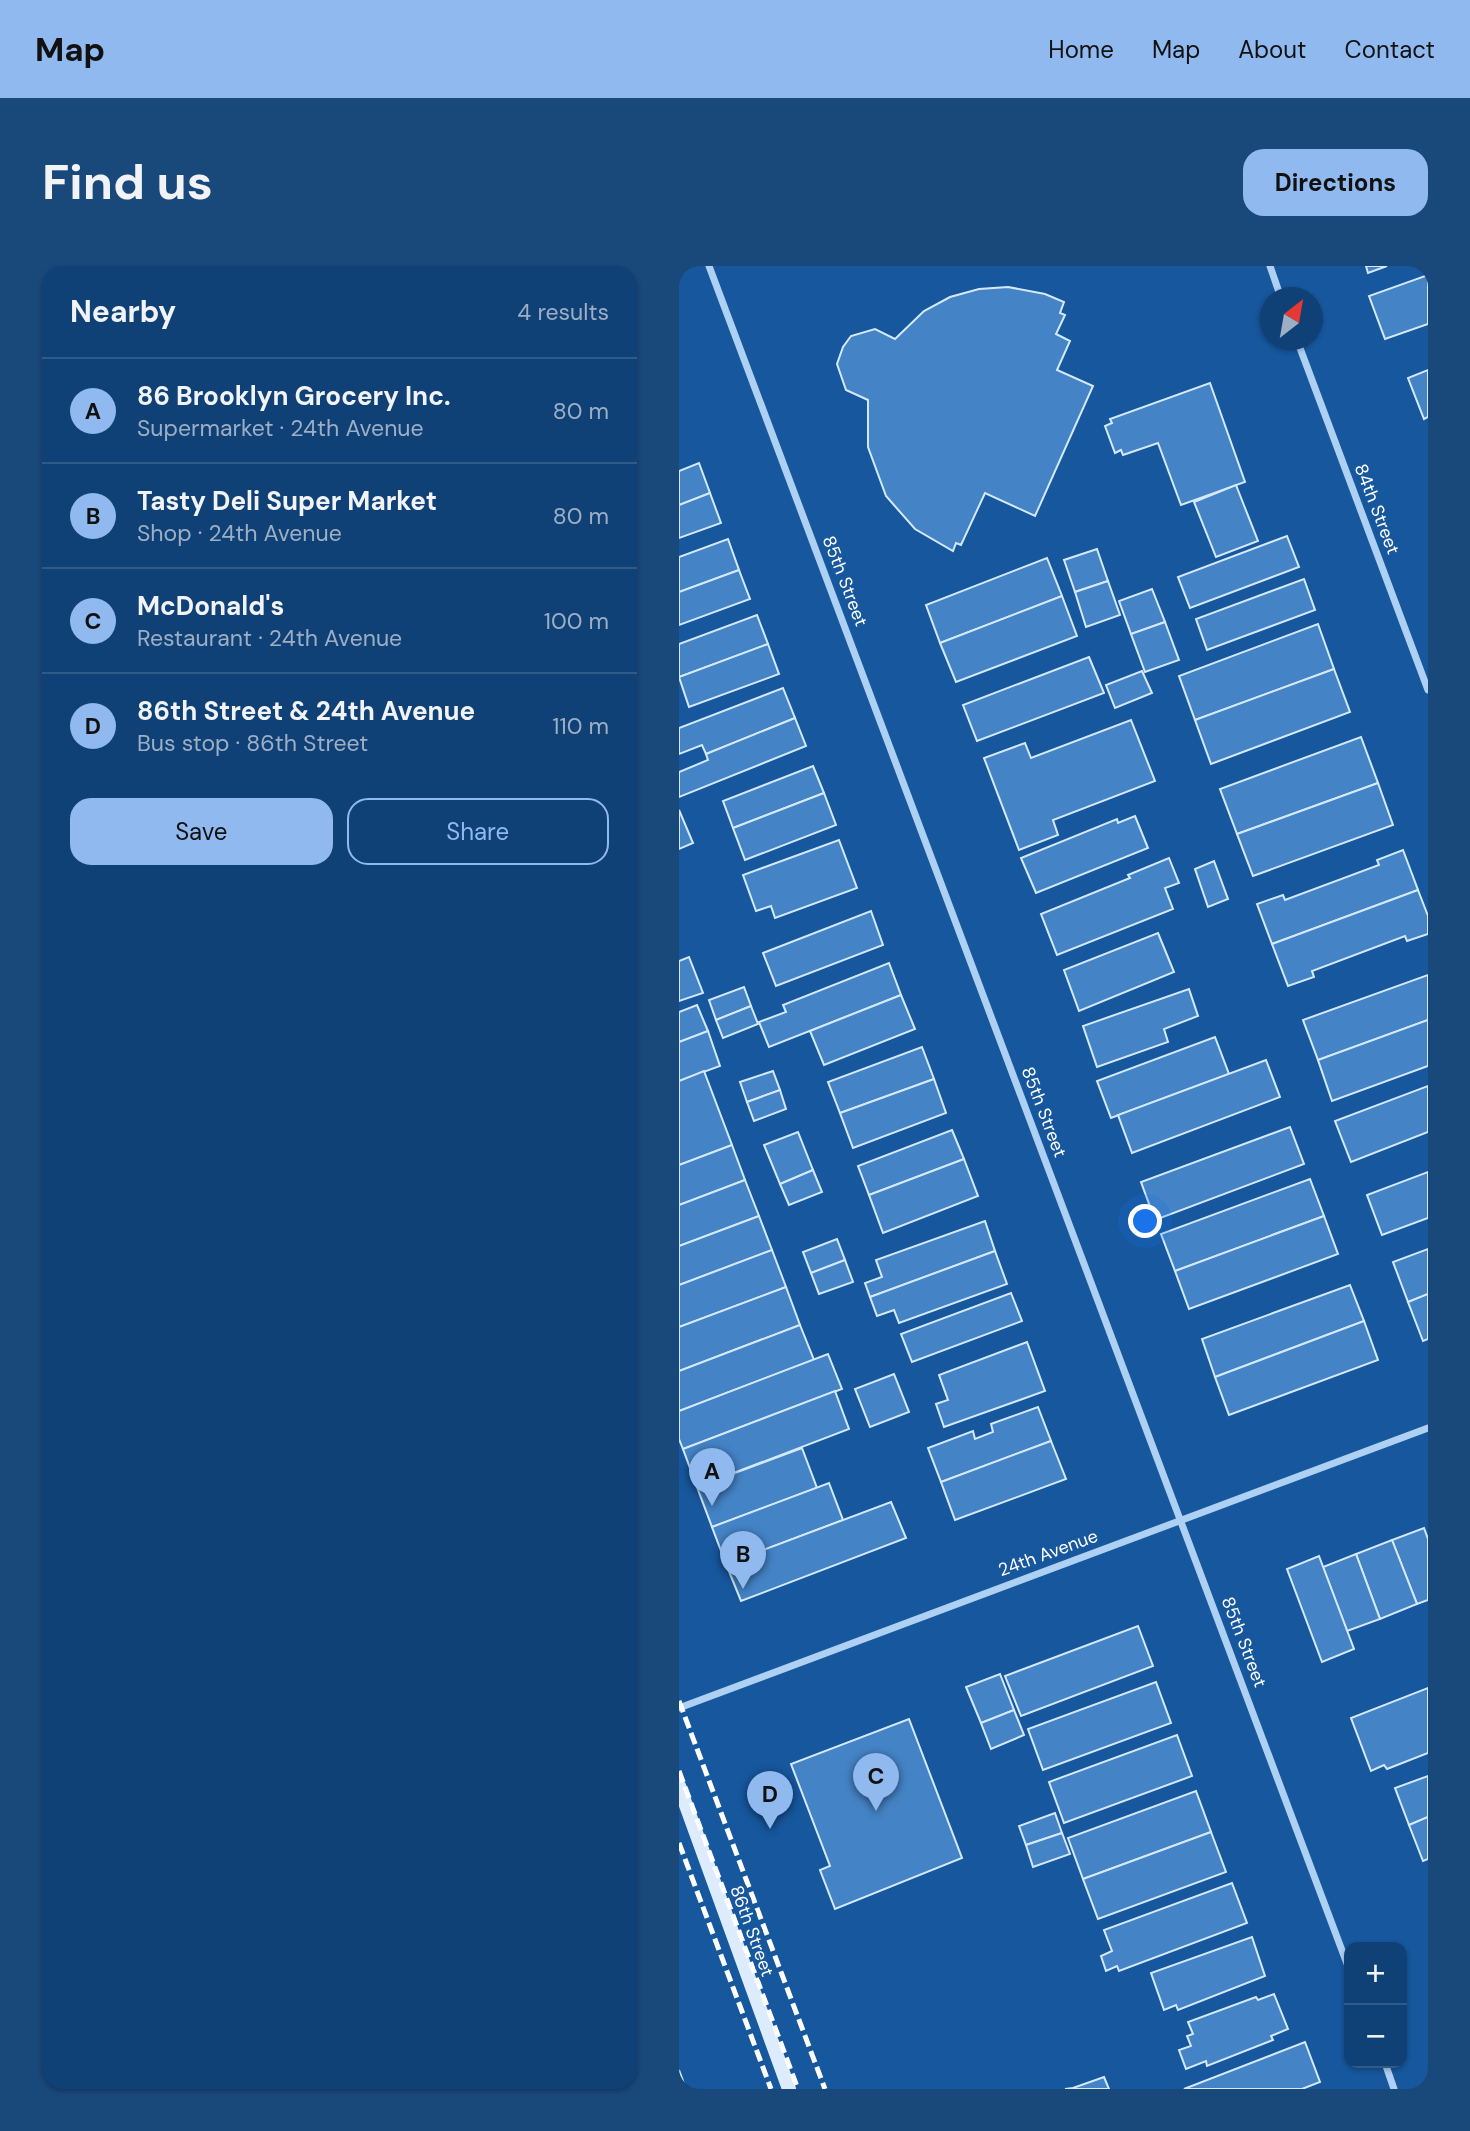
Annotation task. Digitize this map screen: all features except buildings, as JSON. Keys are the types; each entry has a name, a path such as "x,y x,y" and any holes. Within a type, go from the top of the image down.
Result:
{"main road":[{"name":"86th Street","path":"679,1786 789,2089"}],"street":[{"name":"85th Street","path":"709,266 1344,1956"},
{"path":"1270,266 1277,287"},
{"name":"84th Street","path":"1301,350 1428,690"},
{"name":"24th Avenue","path":"679,1708 1428,1428"},
{"path":"1387,2068 1394,2089"}],"railway":[{"path":"679,1701 825,2089"},
{"path":"679,1771 798,2089"},
{"path":"679,1843 771,2089"}],"place":[{"name":"86 Brooklyn Grocery Inc.","path":"712,1506"},
{"name":"Tasty Deli Super Market","path":"743,1589"},
{"name":"McDonald's","path":"876,1811"},
{"name":"86th Street & 24th Avenue","path":"770,1829"}]}
